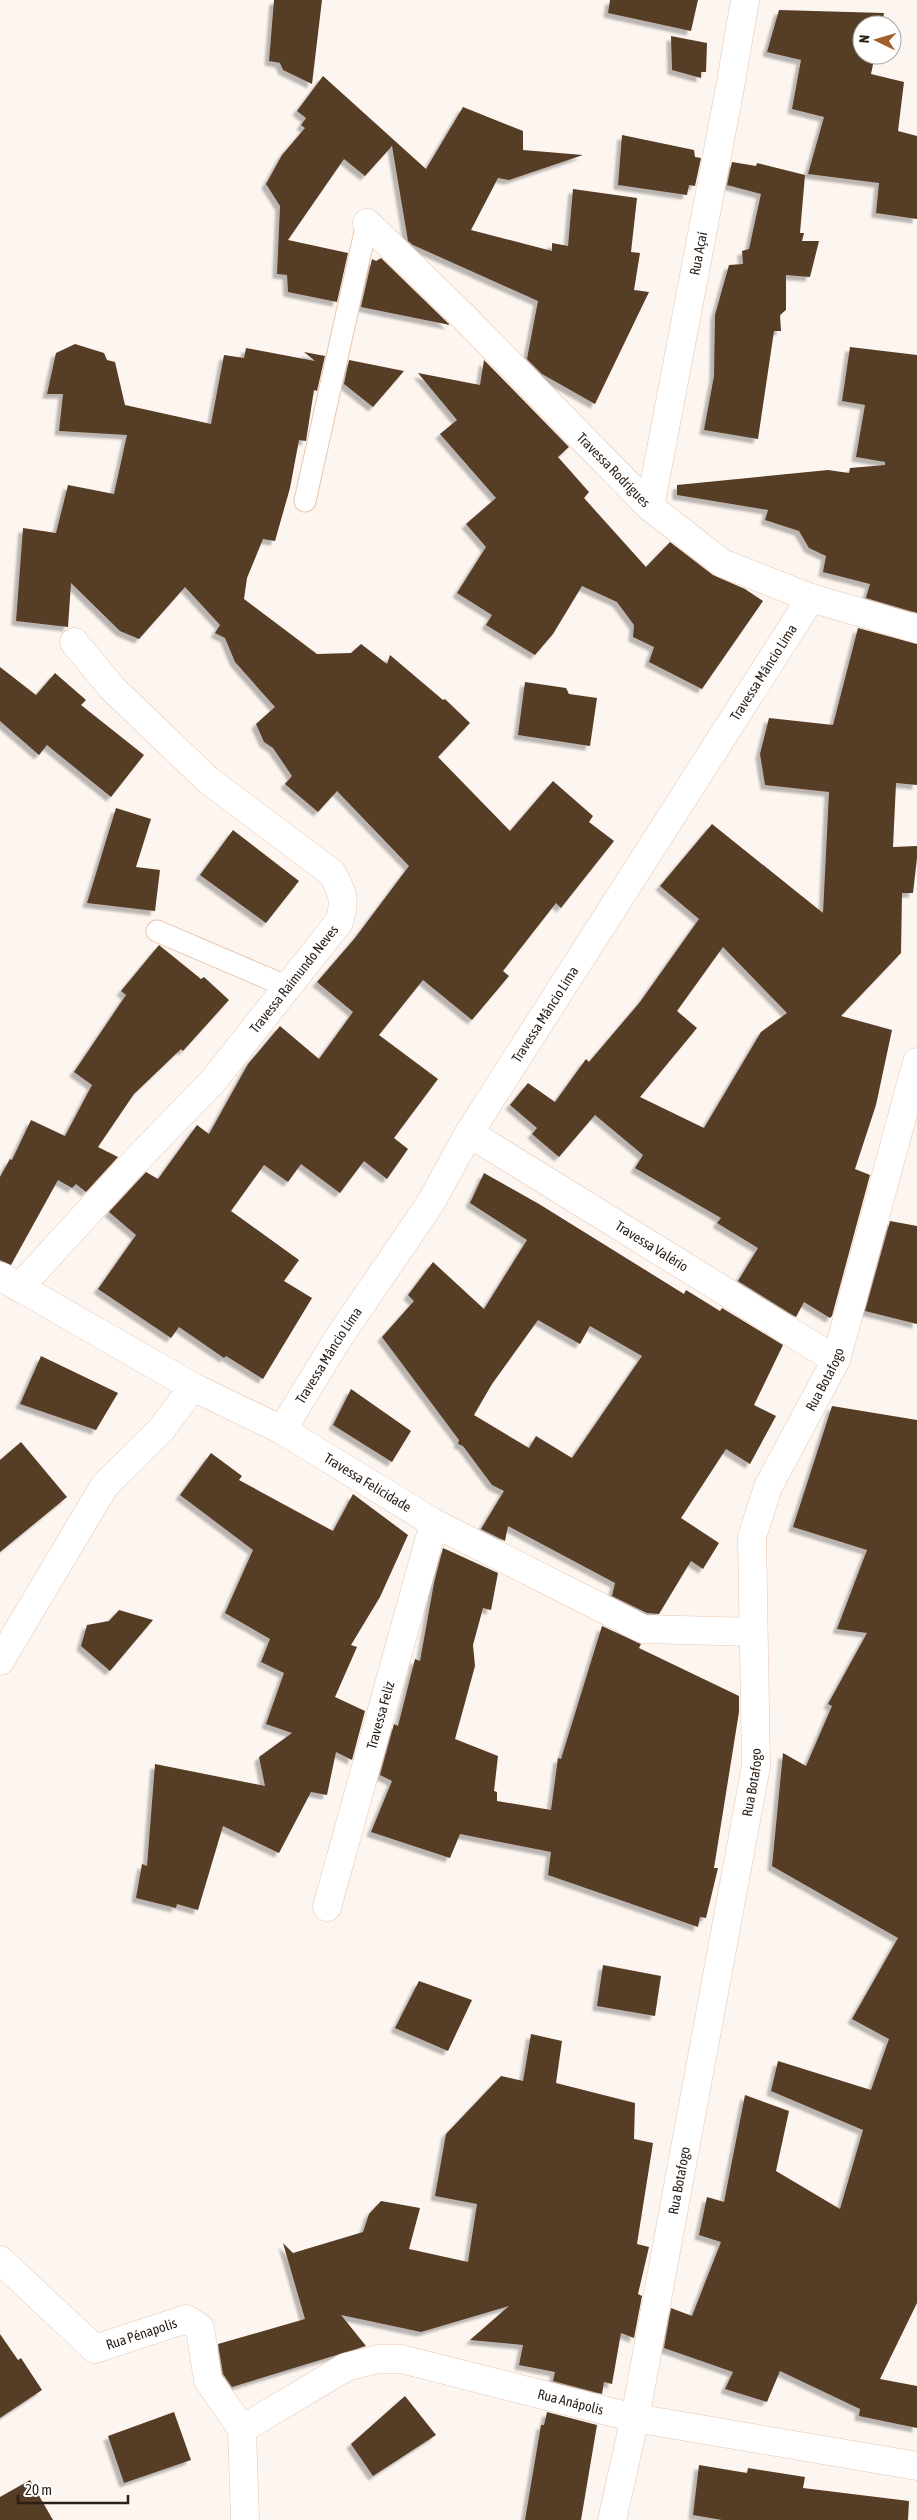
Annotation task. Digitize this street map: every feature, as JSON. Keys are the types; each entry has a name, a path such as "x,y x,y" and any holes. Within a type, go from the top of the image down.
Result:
{"street":[{"name":"Rua Açaí","path":"650,507 732,82 744,0"},
{"name":"Travessa Rodrigues","path":"367,223 462,315 650,507 722,563 811,598 917,629"},
{"name":"Travessa Mâncio Lima","path":"282,1430 339,1337 430,1204 469,1133 811,598"},
{"name":"Travessa Raimundo Neves","path":"9,1282 124,1173 213,1081 339,922 344,905 342,890 332,873 208,780 112,688 74,642"},
{"name":"Rua Botafogo","path":"612,2520 635,2418 756,1766 752,1537 768,1486 836,1360 917,1062"},
{"name":"Travessa Valério","path":"469,1133 836,1360"},
{"name":"Travessa Felicidade","path":"9,1282 193,1387 282,1430 434,1523 643,1629 753,1632"},
{"path":"0,1661 105,1485 160,1431 193,1387"},
{"name":"Travessa Feliz","path":"327,1907 434,1523"},
{"name":"Rua Pénapolis","path":"0,2260 95,2349 186,2318 200,2328 208,2380 242,2428"},
{"name":"Rua Anápolis","path":"242,2428 346,2366 379,2359 401,2359 635,2418 917,2466"},
{"path":"242,2428 244,2520"}],"lane":[{"path":"305,501 367,223"},
{"path":"157,931 288,986"}],"building":[{"path":"274,0 322,0 312,84 283,70 280,63 269,61"},
{"path":"610,0 698,0 691,31 608,13"},
{"path":"779,10 884,13 884,15 852,15 852,65 873,65 871,74 904,82 898,131 917,136 917,219 876,213 879,183 808,174 824,117 792,109 801,60 767,52"},
{"path":"671,36 707,43 706,72 701,72 701,78 672,70"},
{"path":"323,76 426,169 463,107 523,131 523,150 583,155 509,180 498,178 471,230 552,251 552,243 568,246 573,189 637,198 631,252 640,253 634,290 649,292 595,404 542,374 527,359 538,301 413,245 408,241 392,146 365,176 344,159 288,240 348,253 337,302 288,292 287,275 277,274 280,206 266,184 282,155 305,128 301,125 306,118 297,111"},
{"path":"622,135 694,150 695,157 701,158 695,186 689,185 687,195 618,185"},
{"path":"732,162 756,166 757,163 805,175 800,233 804,233 802,241 819,241 810,277 786,275 786,310 780,315 781,331 774,331 758,439 704,430 714,376 715,315 729,265 743,264 742,251 749,249 761,194 727,185"},
{"path":"381,258 450,325 361,307 372,259 376,261"},
{"path":"75,344 104,353 107,360 115,362 125,405 211,424 224,355 244,358 246,348 315,361 304,352 325,356 317,391 314,390 306,441 299,440 290,488 275,541 263,539 247,578 244,599 317,654 351,653 361,644 387,664 390,655 443,700 445,699 470,723 438,757 510,831 553,781 593,816 589,822 614,841 561,908 556,903 503,971 509,976 472,1020 423,980 379,1035 438,1079 394,1138 408,1149 387,1179 364,1161 340,1193 301,1164 288,1182 264,1165 231,1211 299,1260 284,1281 312,1298 263,1379 226,1356 224,1358 179,1327 171,1338 98,1289 136,1235 109,1212 146,1172 158,1179 197,1125 209,1134 248,1064 280,1026 319,1059 353,1012 317,982 355,938 409,866 337,791 318,812 285,784 292,776 273,748 264,742 256,724 275,707 235,662 225,638 215,633 220,625 185,587 139,639 120,631 71,583 68,627 16,621 23,528 56,533 68,485 114,494 127,435 59,431 63,394 47,394 56,353"},
{"path":"850,347 917,355 917,613 866,598 870,584 823,572 826,556 809,548 799,531 765,520 768,510 677,495 677,485 828,470 849,473 850,468 885,465 885,462 856,457 865,405 842,401"},
{"path":"349,360 404,371 373,407 344,384"},
{"path":"484,360 569,447 558,457 589,492 584,498 646,567 670,542 713,575 745,589 763,601 702,689 649,662 654,647 633,637 634,625 617,602 582,586 553,634 535,655 486,625 492,615 457,593 486,547 466,524 496,498 440,434 457,420 418,373 480,385"},
{"path":"858,628 917,644 917,785 896,783 893,847 917,846 913,893 902,893 901,953 841,1016 892,1030 876,1105 855,1169 870,1175 832,1316 830,1318 804,1302 796,1317 738,1281 758,1248 717,1223 721,1218 635,1168 643,1155 595,1115 559,1157 532,1134 537,1128 510,1105 528,1083 555,1102 586,1059 589,1062 640,1002 699,919 660,886 712,824 823,913 829,792 765,785 760,754 769,718 833,725","holes":["723,947 787,1013 761,1032 704,1128 640,1097 697,1028 677,1011"]},
{"path":"0,667 36,695 55,673 86,700 81,705 144,755 111,797 47,745 39,755 0,721"},
{"path":"525,682 566,688 569,694 597,698 590,746 518,735"},
{"path":"116,808 151,819 136,867 160,870 155,911 87,903"},
{"path":"233,830 299,881 266,923 200,875"},
{"path":"159,945 201,979 204,977 229,1000 183,1051 181,1049 134,1094 98,1147 118,1157 86,1192 76,1184 72,1188 58,1180 11,1265 0,1260 0,1177 10,1159 12,1160 31,1120 65,1136 92,1085 74,1072 126,995 121,991"},
{"path":"484,1173 539,1204 684,1294 686,1290 720,1311 722,1308 783,1345 754,1405 776,1416 750,1464 726,1449 681,1518 719,1543 703,1569 691,1561 659,1614 647,1613 612,1596 615,1583 508,1526 505,1541 481,1529 504,1491 492,1485 463,1446 458,1444 459,1440 382,1337 414,1301 408,1295 433,1262 484,1309 527,1240 470,1203","holes":["538,1320 580,1344 590,1326 642,1356 572,1458 536,1436 529,1448 474,1415 492,1384"]},
{"path":"890,1221 917,1226 917,1324 865,1311"},
{"path":"41,1356 118,1393 96,1430 20,1404"},
{"path":"351,1389 411,1431 392,1462 333,1425"},
{"path":"832,1406 917,1420 917,2303 880,2379 917,2386 917,2428 859,2416 860,2409 780,2371 767,2402 725,2389 733,2372 664,2348 671,2308 692,2316 721,2242 699,2235 707,2197 724,2202 745,2095 789,2111 776,2171 840,2209 863,2130 771,2091 778,2061 871,2090 889,2039 852,2019 898,1938 772,1866 783,1753 806,1766 832,1706 828,1704 867,1633 837,1629 867,1550 793,1527"},
{"path":"21,1442 67,1497 0,1552 0,1460"},
{"path":"211,1453 242,1476 239,1480 333,1531 353,1494 408,1535 380,1597 351,1645 357,1647 335,1697 365,1711 352,1760 336,1752 327,1795 311,1792 279,1853 223,1826 198,1910 177,1904 176,1908 136,1898 142,1864 147,1866 155,1764 265,1786 259,1757 292,1733 266,1724 284,1673 261,1662 270,1639 225,1613 253,1550 180,1495"},
{"path":"443,1548 498,1573 491,1610 483,1608 473,1645 475,1666 455,1739 498,1756 494,1791 497,1792 497,1801 551,1810 558,1758 561,1759 602,1626 641,1644 639,1648 739,1696 739,1712 714,1868 718,1868 706,1918 700,1917 698,1927 548,1875 551,1852 460,1834 450,1858 371,1832 392,1781 380,1775 394,1724 398,1726 415,1659 420,1661 434,1583"},
{"path":"119,1610 153,1620 110,1671 81,1646 87,1625 109,1621"},
{"path":"603,1965 661,1976 655,2016 597,2006"},
{"path":"419,1981 472,2000 448,2051 395,2028"},
{"path":"531,2034 562,2041 556,2083 635,2103 634,2139 653,2143 637,2244 649,2247 638,2294 642,2296 634,2338 621,2333 612,2384 604,2382 602,2394 553,2381 555,2372 519,2365 523,2345 470,2340 509,2306 421,2332 341,2315 366,2346 232,2387 223,2374 218,2344 305,2319 283,2243 293,2253 363,2232 369,2214 381,2201 420,2208 409,2249 468,2262 477,2204 435,2196 446,2134 501,2076 523,2081"},
{"path":"0,2334 18,2360 21,2358 42,2390 0,2418"},
{"path":"405,2396 436,2435 373,2476 351,2444"},
{"path":"174,2412 191,2460 124,2483 108,2436"},
{"path":"547,2412 597,2425 581,2520 525,2520 541,2425 544,2425"},
{"path":"699,2465 747,2473 748,2468 805,2477 803,2488 909,2501 908,2520 722,2520 693,2515"},
{"path":"30,2480 53,2520 0,2520 0,2497"}]}
